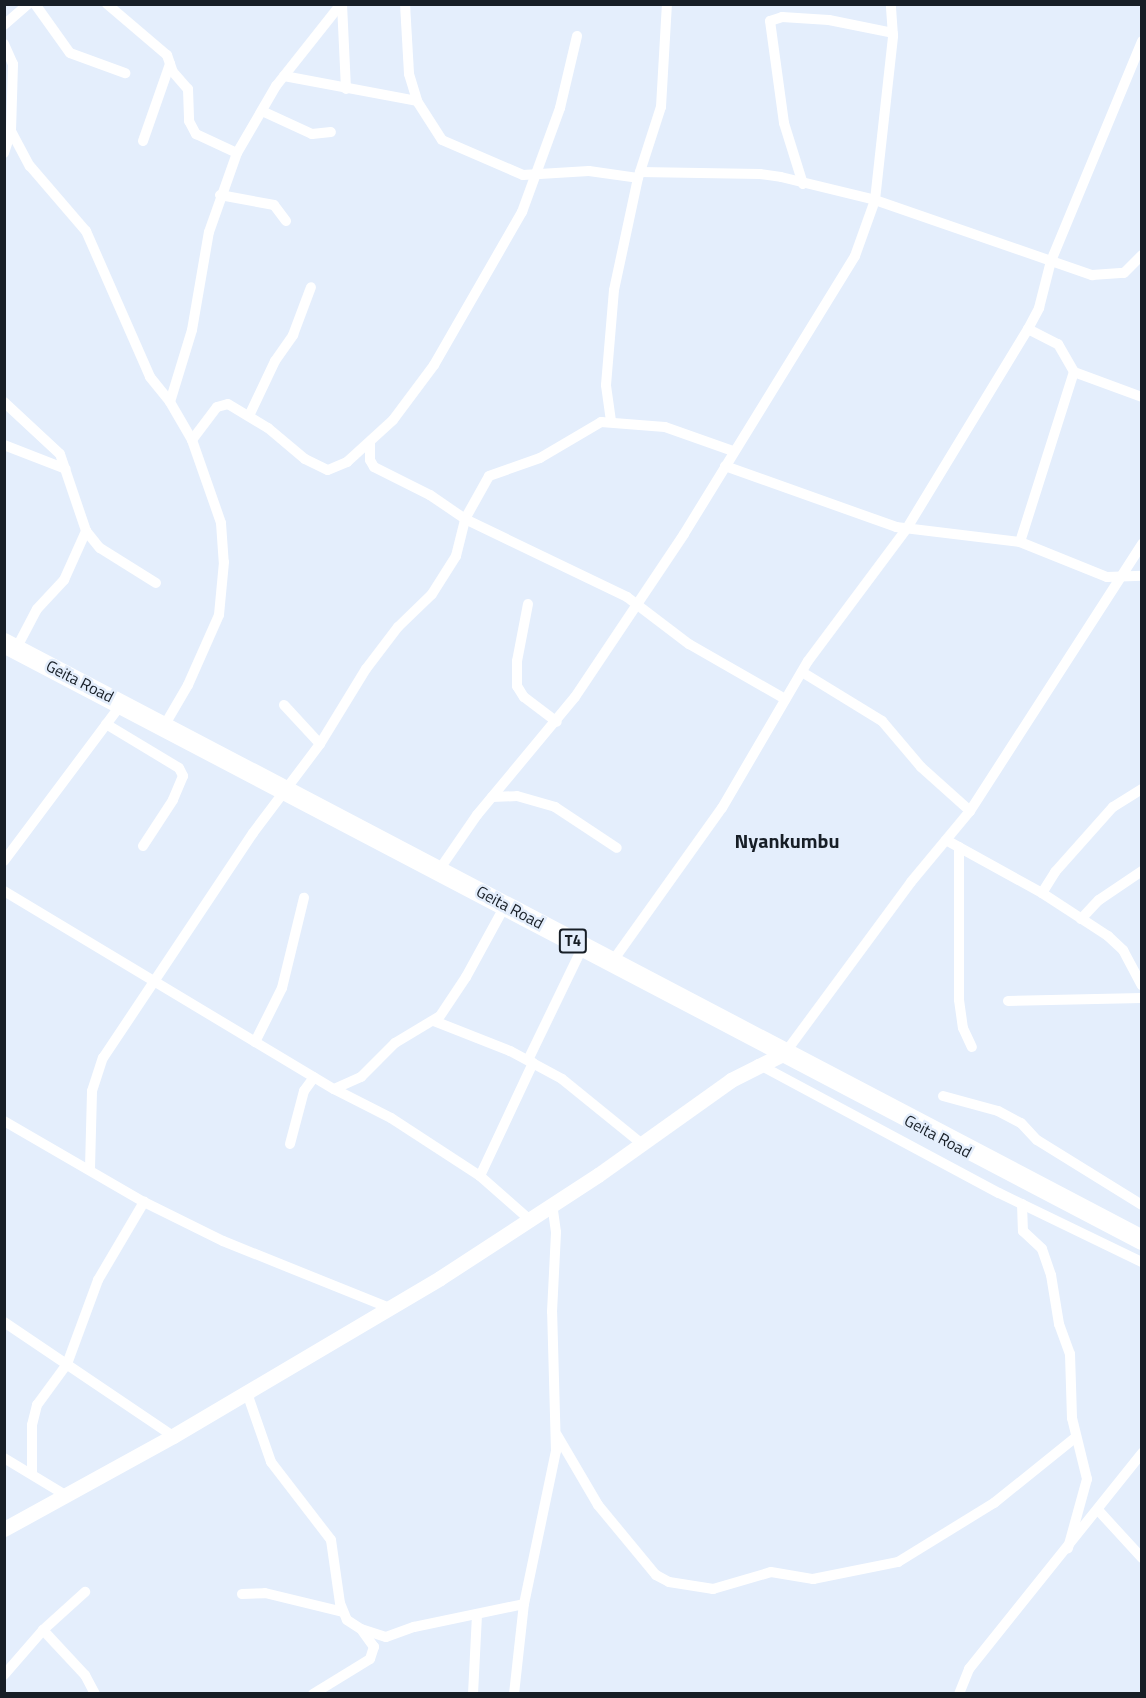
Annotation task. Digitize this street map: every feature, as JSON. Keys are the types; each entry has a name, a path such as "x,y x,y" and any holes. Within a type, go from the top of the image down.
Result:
{"highway":[{"name":"Geita Road","path":"10,646 506,904 1009,1174 1142,1240"}],"main road":[{"path":"4,1529 173,1436 390,1308 552,1205 758,1064 785,1053"}],"street":[{"path":"4,25 28,4"},
{"path":"35,4 70,53 125,73"},
{"path":"108,4 162,49 188,89 190,128 196,134 237,153"},
{"path":"170,402 192,330 197,286 220,195 237,153 284,76 341,4"},
{"path":"341,4 346,89"},
{"path":"405,4 409,74 417,101 431,128 453,148 503,169 534,177 589,171 639,175 760,174 875,200 1051,261 1075,272 1104,276 1130,270 1142,255"},
{"path":"611,421 606,377 614,290 639,175 661,107 667,4"},
{"path":"440,870 492,796 557,722 725,466 855,256 875,200 893,33 891,4"},
{"path":"802,184 784,123 770,21 782,17 829,20 893,33"},
{"path":"192,440 217,407 228,404 249,416 305,459 328,470 347,462 393,420 434,365 522,212 560,108 577,36"},
{"path":"612,962 722,808 802,672 908,528 1028,329 1039,308 1051,261 1142,41"},
{"path":"4,44 13,64 11,131 4,153"},
{"path":"143,141 170,64"},
{"path":"284,76 417,101"},
{"path":"262,111 312,134 331,132"},
{"path":"11,131 30,166 86,231 150,377 170,402 192,440 220,523 223,589 214,631 164,726"},
{"path":"220,195 274,205 286,221"},
{"path":"249,416 275,361 293,335 311,287"},
{"path":"1028,329 1058,344 1074,372 1142,397"},
{"path":"1020,542 1074,372"},
{"path":"4,402 51,444 66,469 86,531 100,548 156,584"},
{"path":"90,1168 95,1073 284,789 320,744 366,669 398,627 432,594 452,563 465,519 489,476 540,458 588,426 611,421 664,427 733,451"},
{"path":"370,443 372,465 430,495 465,519 636,603 688,644 785,699"},
{"path":"4,445 66,469"},
{"path":"725,466 878,522 1020,542 1098,574 1120,577 1142,576"},
{"path":"10,646 37,609 64,580 86,531"},
{"path":"785,1053 970,811 1142,544"},
{"path":"528,604 517,662 517,686 524,697 557,722"},
{"path":"802,672 882,721 921,767 970,811"},
{"path":"4,861 123,703"},
{"path":"284,705 320,744"},
{"path":"106,724 179,768 183,776 173,800 143,846"},
{"path":"1042,893 1055,872 1113,807 1142,789"},
{"path":"492,796 517,796 555,807 617,848"},
{"path":"946,840 1042,893 1123,950 1142,985"},
{"path":"959,847 959,1000 963,1028 972,1047"},
{"path":"1081,919 1099,900 1140,869"},
{"path":"4,891 334,1089 391,1118 480,1176 529,1219"},
{"path":"255,1042 282,988 304,898"},
{"path":"334,1089 361,1077 395,1042 435,1020 458,992 506,904"},
{"path":"480,1176 583,946"},
{"path":"1008,1000 1142,998"},
{"path":"435,1020 530,1062 562,1079 642,1144"},
{"path":"758,1064 1022,1204 1142,1262"},
{"path":"290,1144 304,1092 314,1077"},
{"path":"943,1096 998,1111 1021,1124 1037,1140 1142,1205"},
{"path":"5,1122 90,1168 144,1202 223,1241 390,1308"},
{"path":"32,1474 32,1425 37,1404 67,1364 98,1280 144,1202"},
{"path":"1022,1204 1023,1230 1047,1260 1059,1324 1067,1340 1070,1407 1087,1479 1068,1548"},
{"path":"514,1694 524,1604 555,1467 557,1435 552,1312 556,1232 552,1205"},
{"path":"4,1322 173,1436"},
{"path":"247,1393 271,1462 331,1540 343,1612"},
{"path":"557,1435 598,1505 656,1575 669,1582 713,1589 771,1572 813,1579 898,1562 994,1503 1076,1437"},
{"path":"959,1693 969,1669 1142,1453"},
{"path":"4,1458 67,1496"},
{"path":"1098,1510 1142,1558"},
{"path":"4,1675 43,1630 86,1592"},
{"path":"242,1594 265,1593 343,1612 361,1629 374,1647 369,1659 313,1694"},
{"path":"361,1629 386,1637 414,1627 524,1604"},
{"path":"473,1694 477,1614"},
{"path":"43,1630 84,1676 95,1694"}],"district":[{"name":"Nyankumbu","path":"787,840"}]}
